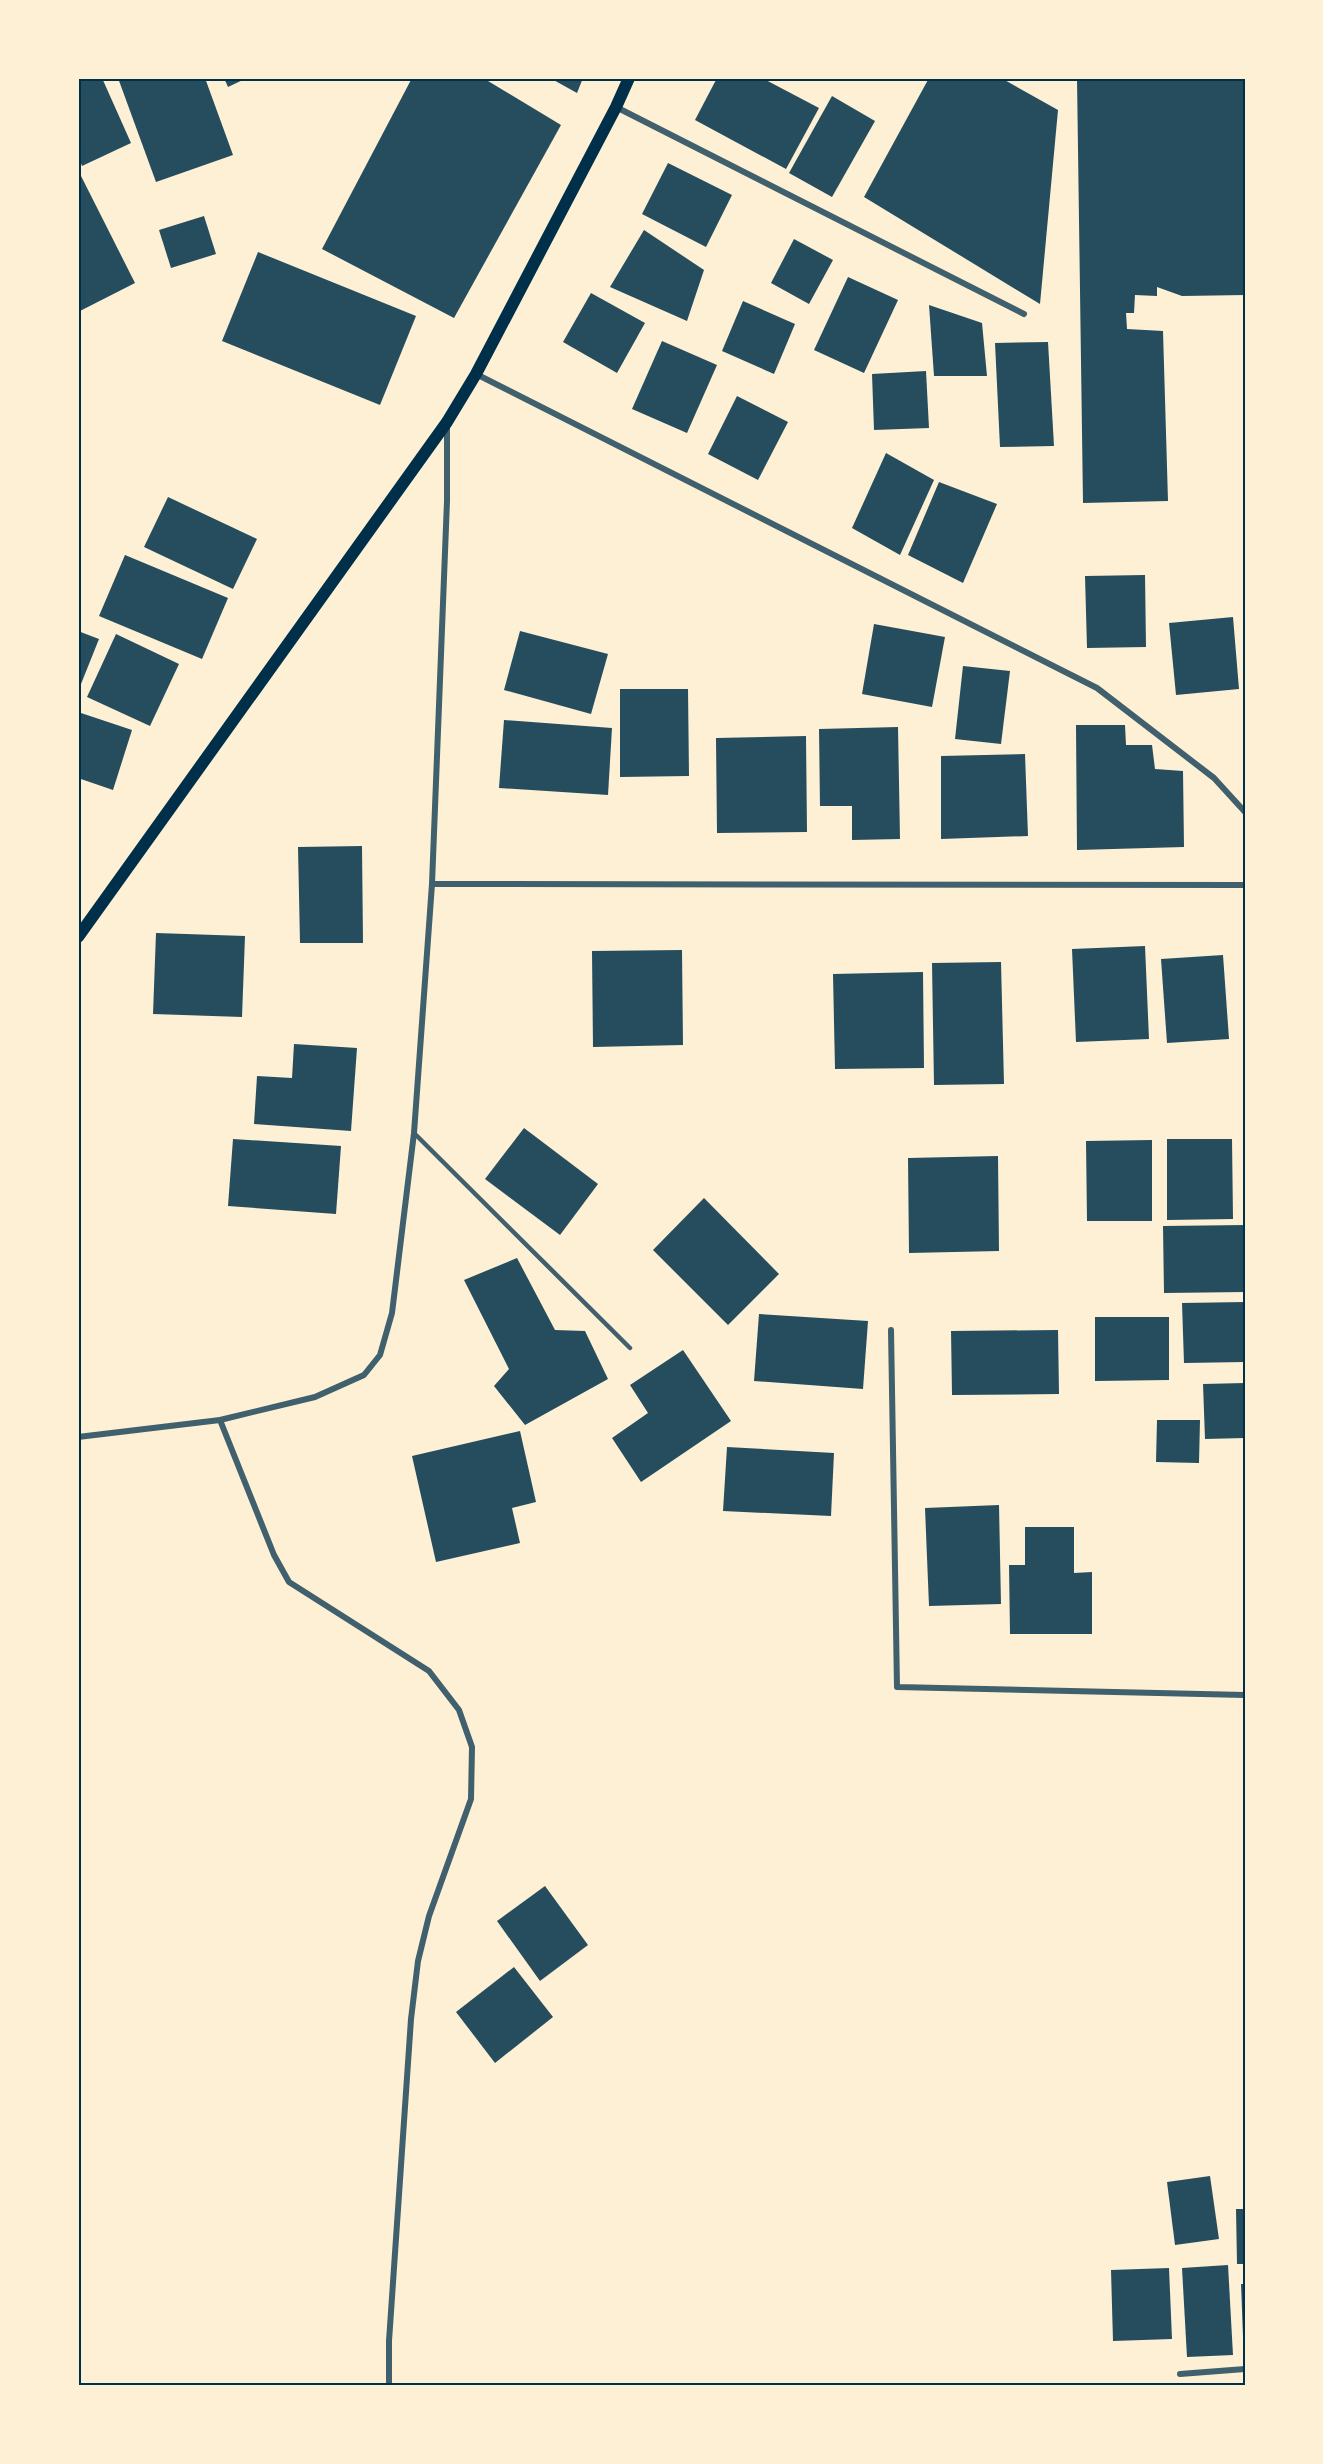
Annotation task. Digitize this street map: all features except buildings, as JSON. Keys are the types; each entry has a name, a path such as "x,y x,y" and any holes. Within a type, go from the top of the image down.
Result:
{"main road":[{"path":"78,937 447,422 476,375 616,108 628,78"}],"street":[{"path":"616,108 1024,314"},
{"path":"476,375 1097,688 1214,778 1245,812"},
{"path":"78,1437 220,1420 315,1397 364,1375 380,1354 392,1313 414,1133 432,884 447,501 447,422"},
{"path":"432,884 1245,885"},
{"path":"891,1330 897,1687 1245,1695"},
{"path":"220,1420 274,1555 289,1582 429,1671 459,1710 472,1747 471,1799 429,1916 418,1961 411,2019 389,2341 389,2386"},
{"path":"1180,2374 1245,2369"}],"lane":[{"path":"414,1133 630,1348"}]}
